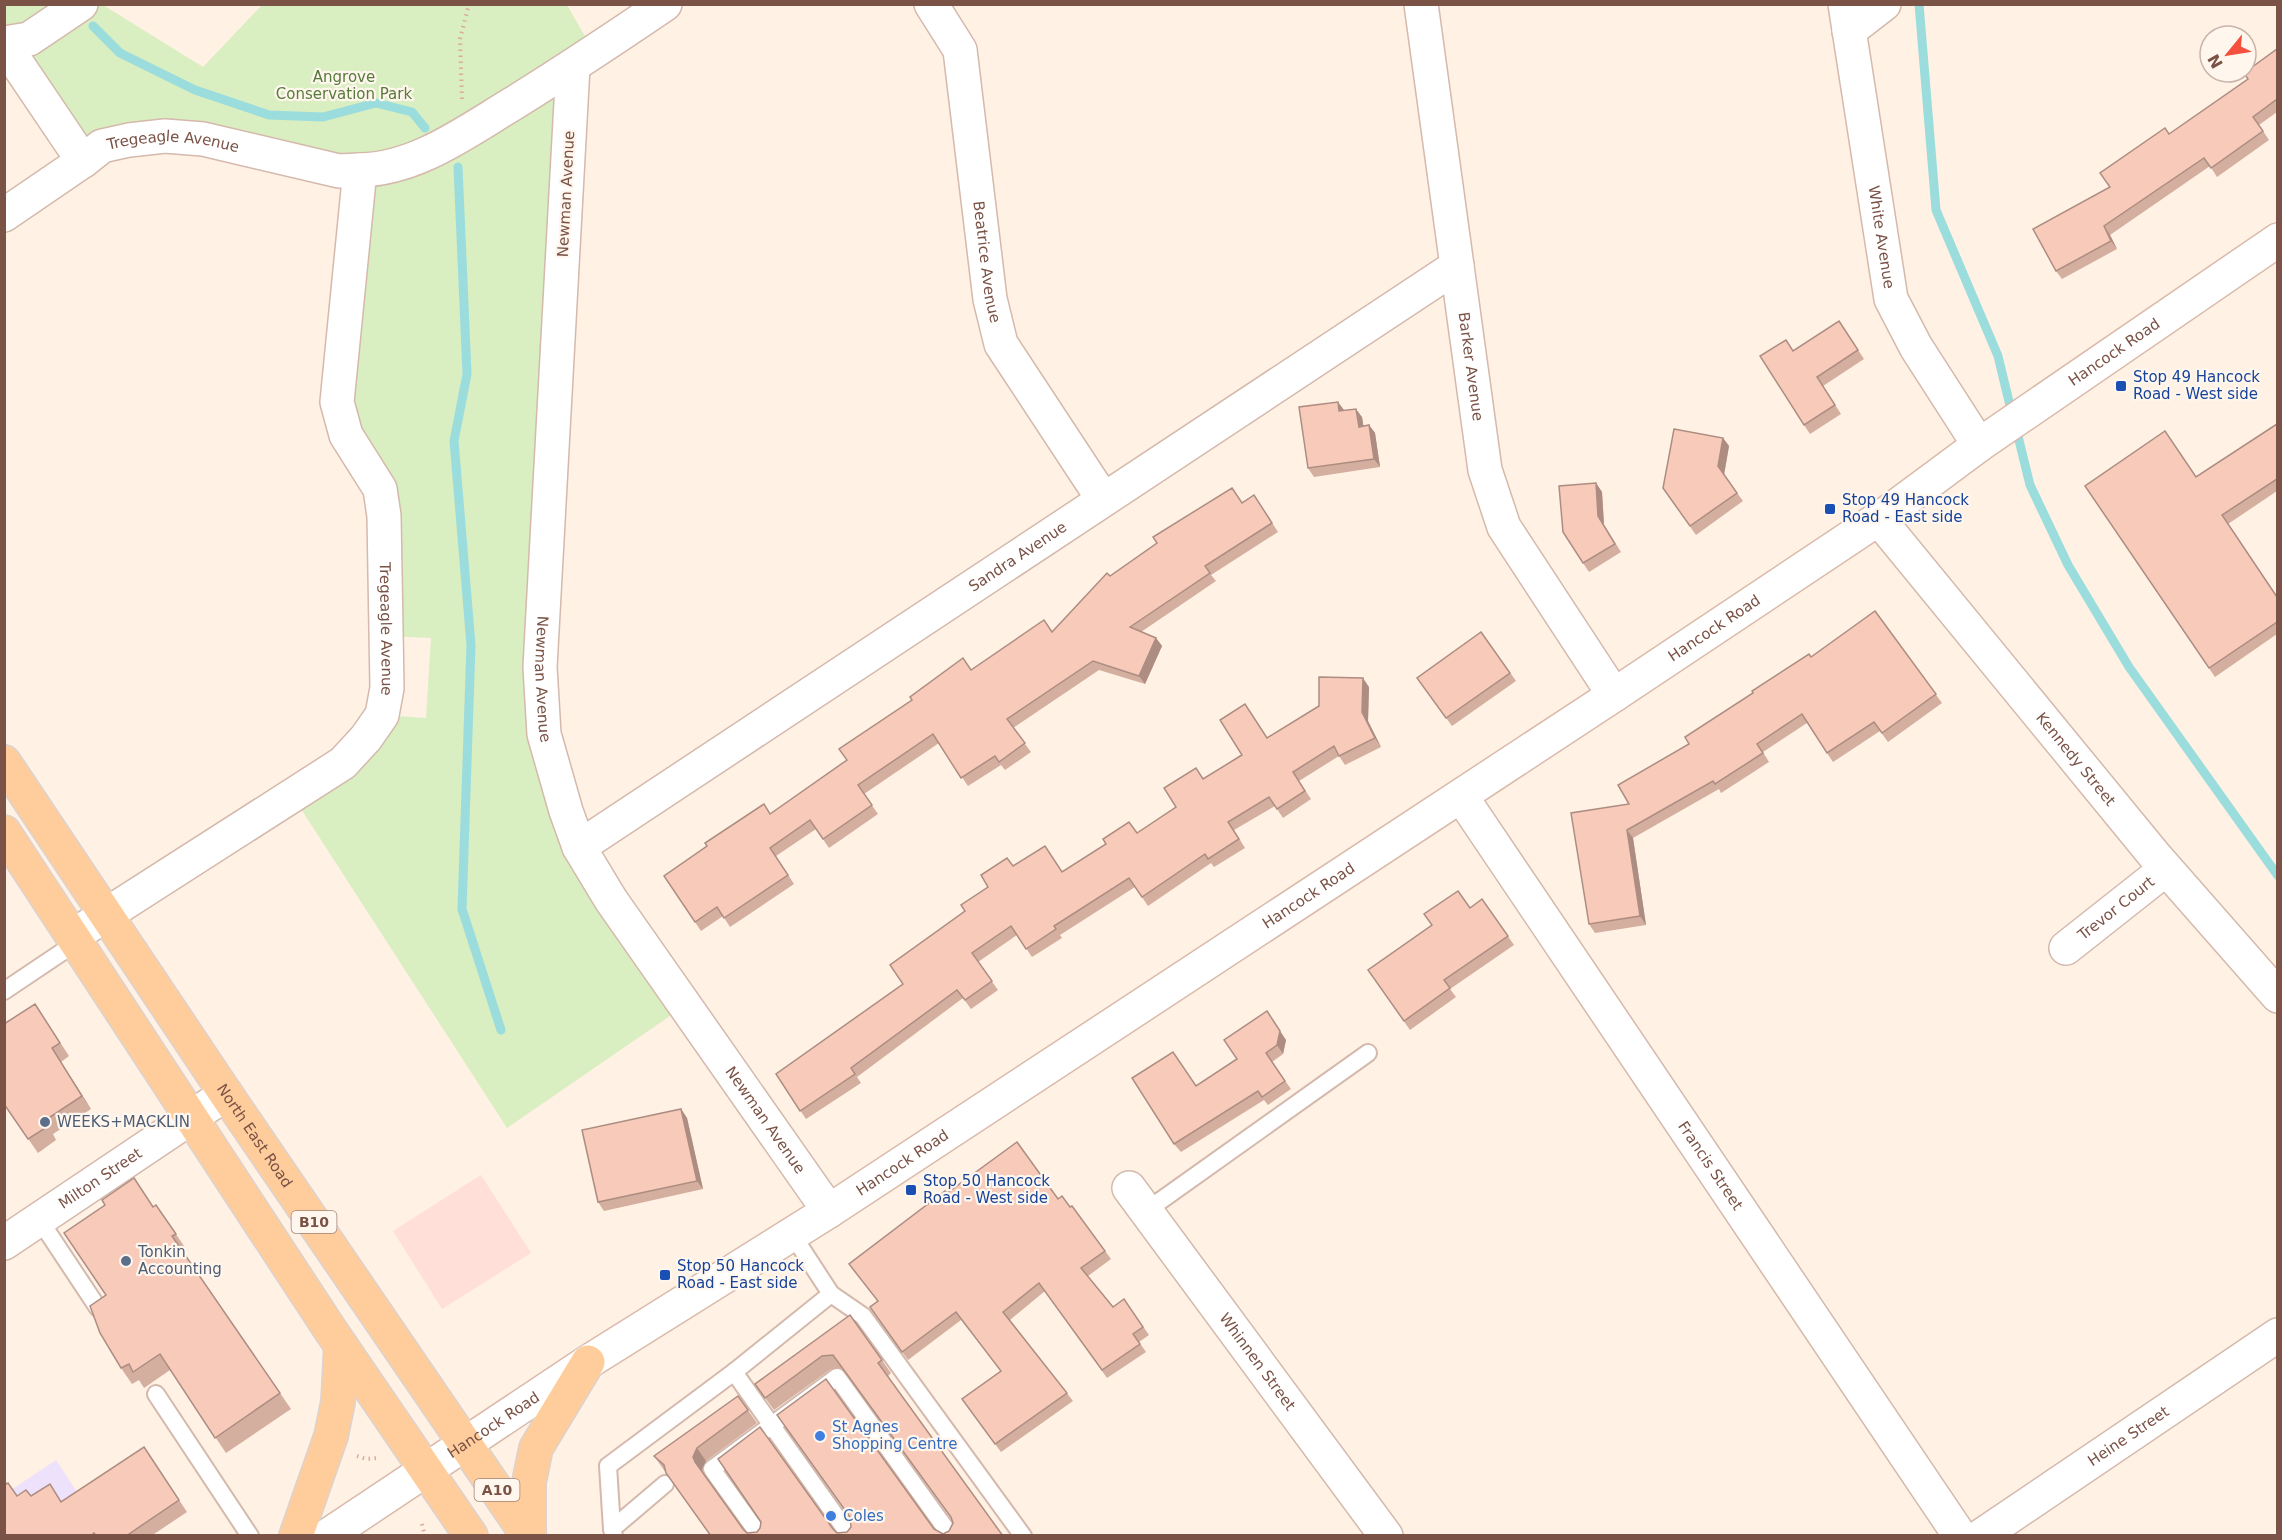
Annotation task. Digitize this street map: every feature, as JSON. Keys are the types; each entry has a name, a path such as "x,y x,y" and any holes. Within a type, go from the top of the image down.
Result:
{"main road":[{"name":"North East Road","path":"4,762 226,1094 529,1536"},
{"name":"B10","path":"4,832 341,1346 426,1470"},
{"path":"296,1536 331,1436 338,1402 341,1346"},
{"path":"529,1536 529,1482 536,1448 588,1362"},
{"path":"426,1470 471,1536"}],"street":[{"path":"81,4 29,39 4,44 84,161"},
{"name":"Tregeagle Avenue","path":"4,215 84,161 102,146 165,136 203,139 339,171 376,170 437,150 573,66 665,4"},
{"name":"Beatrice Avenue","path":"931,4 960,50 990,299 1001,344 1103,499"},
{"name":"Barker Avenue","path":"1421,4 1485,470 1504,527 1614,695"},
{"path":"1847,18 1884,4"},
{"name":"White Avenue","path":"1847,18 1891,299 1916,347 1988,439"},
{"name":"Newman Avenue","path":"573,66 540,667 544,734 579,847 611,900 829,1211"},
{"name":"Tregeagle Avenue","path":"75,939 106,915 343,763 366,738 382,715 387,688 384,516 380,489 346,435 337,402 360,170"},
{"name":"Hancock Road","path":"327,1536 588,1362 829,1211 1614,695 1878,518 2031,409 2277,240"},
{"name":"Sandra Avenue","path":"579,847 1457,266"},
{"name":"Kennedy Street","path":"1878,518 2166,869 2277,996"},
{"name":"Francis Street","path":"1461,796 1960,1536"},
{"name":"Trevor Court","path":"2066,948 2166,869"},
{"name":"Milton Street","path":"16,1229 226,1094"},
{"name":"Whinnen Street","path":"1137,1200 1386,1536"},
{"name":"Heine Street","path":"1981,1536 2277,1335"}],"lane":[{"path":"4,992 75,939"},
{"path":"1137,1200 1368,1053"},
{"path":"16,1229 98,1308"},
{"path":"792,1234 831,1294 863,1316 1023,1536"},
{"path":"613,1533 608,1466 734,1372 831,1294"},
{"path":"734,1372 850,1536"},
{"path":"760,1536 712,1469 837,1377 951,1536"},
{"path":"156,1394 250,1536"},
{"path":"613,1533 665,1484"}],"path":[{"path":"464,133 460,39 469,4"},
{"path":"353,1454 366,1459 383,1458"},
{"path":"422,1521 425,1536"}],"shaded area":[{"path":"481,1175 531,1253 442,1309 393,1231"},
{"path":"56,1460 105,1535 5,1536 5,1494"}],"green space":[{"name":"Angrove Conservation Park","path":"263,4 567,5 594,52 573,65 540,667 566,811 686,1005 507,1128 292,795 382,715 426,718 431,638 386,636 384,516 346,435 360,170 203,139 83,161 5,44 4,5 103,5 203,67"}],"building":[{"path":"2277,49 2277,99 2253,117 2263,131 2211,168 2204,158 2104,226 2111,241 2056,271 2033,229 2110,187 2100,173 2165,128 2169,134 2241,84 2258,84 2258,63"},
{"path":"1839,321 1858,350 1817,377 1835,405 1804,425 1760,356 1786,340 1793,351"},
{"path":"1338,402 1339,411 1356,409 1359,427 1369,425 1374,459 1308,468 1299,407"},
{"path":"2277,424 2277,479 2222,515 2277,597 2277,622 2209,668 2085,486 2165,431 2196,477"},
{"path":"1674,429 1723,438 1718,466 1737,493 1690,526 1663,488"},
{"path":"1596,483 1598,516 1615,544 1583,563 1563,532 1559,486"},
{"path":"1232,488 1242,503 1254,495 1272,523 1205,566 1210,573 1130,627 1156,638 1139,676 1093,661 1007,719 1025,743 999,762 995,756 961,778 933,734 858,785 872,805 823,839 810,820 770,848 788,875 724,918 717,907 695,922 664,876 707,846 705,843 764,804 770,814 847,760 839,749 912,700 910,697 963,658 971,670 1044,620 1052,632 1107,573 1110,576 1157,543 1153,537"},
{"path":"1875,611 1936,694 1882,733 1874,722 1827,753 1802,714 1757,744 1763,753 1715,784 1713,781 1627,830 1640,916 1589,924 1571,813 1629,804 1618,785 1689,744 1685,737 1809,654 1811,657"},
{"path":"1481,632 1510,673 1446,718 1417,678"},
{"path":"1319,677 1363,678 1362,712 1375,738 1339,756 1334,746 1293,772 1305,791 1277,809 1269,797 1228,822 1239,839 1208,859 1205,854 1142,897 1129,878 1054,926 1056,929 1026,949 1011,926 972,953 992,981 965,1000 957,990 851,1068 855,1074 800,1111 776,1074 903,984 890,965 965,911 961,905 988,887 981,875 1007,858 1013,866 1045,846 1062,872 1106,844 1103,839 1129,822 1137,833 1176,807 1164,788 1196,768 1203,779 1242,755 1220,720 1245,704 1267,738 1319,706"},
{"path":"1458,891 1470,908 1482,899 1508,936 1444,980 1450,988 1404,1021 1368,970 1432,925 1424,914"},
{"path":"35,1004 60,1043 52,1048 82,1096 44,1121 47,1127 28,1139 4,1104 4,1024"},
{"path":"1267,1011 1280,1031 1277,1045 1266,1053 1285,1081 1262,1097 1258,1091 1174,1144 1132,1078 1173,1052 1196,1086 1237,1059 1224,1040"},
{"path":"681,1109 697,1181 598,1202 582,1130"},
{"path":"1017,1142 1058,1199 1062,1196 1070,1207 1072,1206 1105,1251 1081,1268 1113,1307 1124,1299 1143,1327 1133,1334 1140,1344 1102,1370 1039,1283 1003,1312 1067,1393 995,1444 962,1399 1001,1371 956,1312 902,1352 870,1307 878,1301 849,1264 945,1191 947,1193"},
{"path":"134,1178 153,1207 156,1205 176,1234 172,1236 280,1393 215,1438 160,1354 133,1372 129,1364 121,1368 100,1333 90,1306 106,1295 64,1233 105,1205 102,1200"},
{"name":"St Agnes Shopping Centre","path":"850,1315 882,1360 878,1363 1003,1536 711,1536 666,1473 664,1465 654,1456 738,1396 748,1410 697,1448 693,1457 743,1529 747,1533 757,1532 761,1522 718,1459 760,1427 833,1529 837,1533 847,1532 851,1527 850,1517 777,1415 826,1379 934,1529 943,1534 949,1531 953,1523 951,1517 833,1355 822,1356 765,1398 755,1384"},
{"path":"144,1447 179,1500 126,1536 96,1536 94,1533 91,1536 4,1536 4,1485 8,1483 17,1496 26,1490 31,1496 50,1484 61,1502"}],"waterway":[{"path":"1919,4 1936,210 1998,356 2012,414"},
{"path":"93,26 120,53 195,90 269,115 323,117 376,103 412,112 425,128"},
{"path":"458,167 467,374 454,441 471,645 462,909 501,1030"},
{"path":"2016,428 2030,485 2068,565 2129,667 2278,876"}],"place":[{"name":"Stop 49 Hancock Road - West side","path":"2121,386"},
{"name":"Stop 49 Hancock Road - East side","path":"1830,509"},
{"name":"WEEKS+MACKLIN","path":"45,1122"},
{"name":"Stop 50 Hancock Road - West side","path":"911,1190"},
{"name":"Tonkin Accounting","path":"126,1261"},
{"name":"Stop 50 Hancock Road - East side","path":"665,1275"},
{"name":"St Agnes Shopping Centre","path":"820,1436"},
{"name":"Coles","path":"831,1516"}]}
